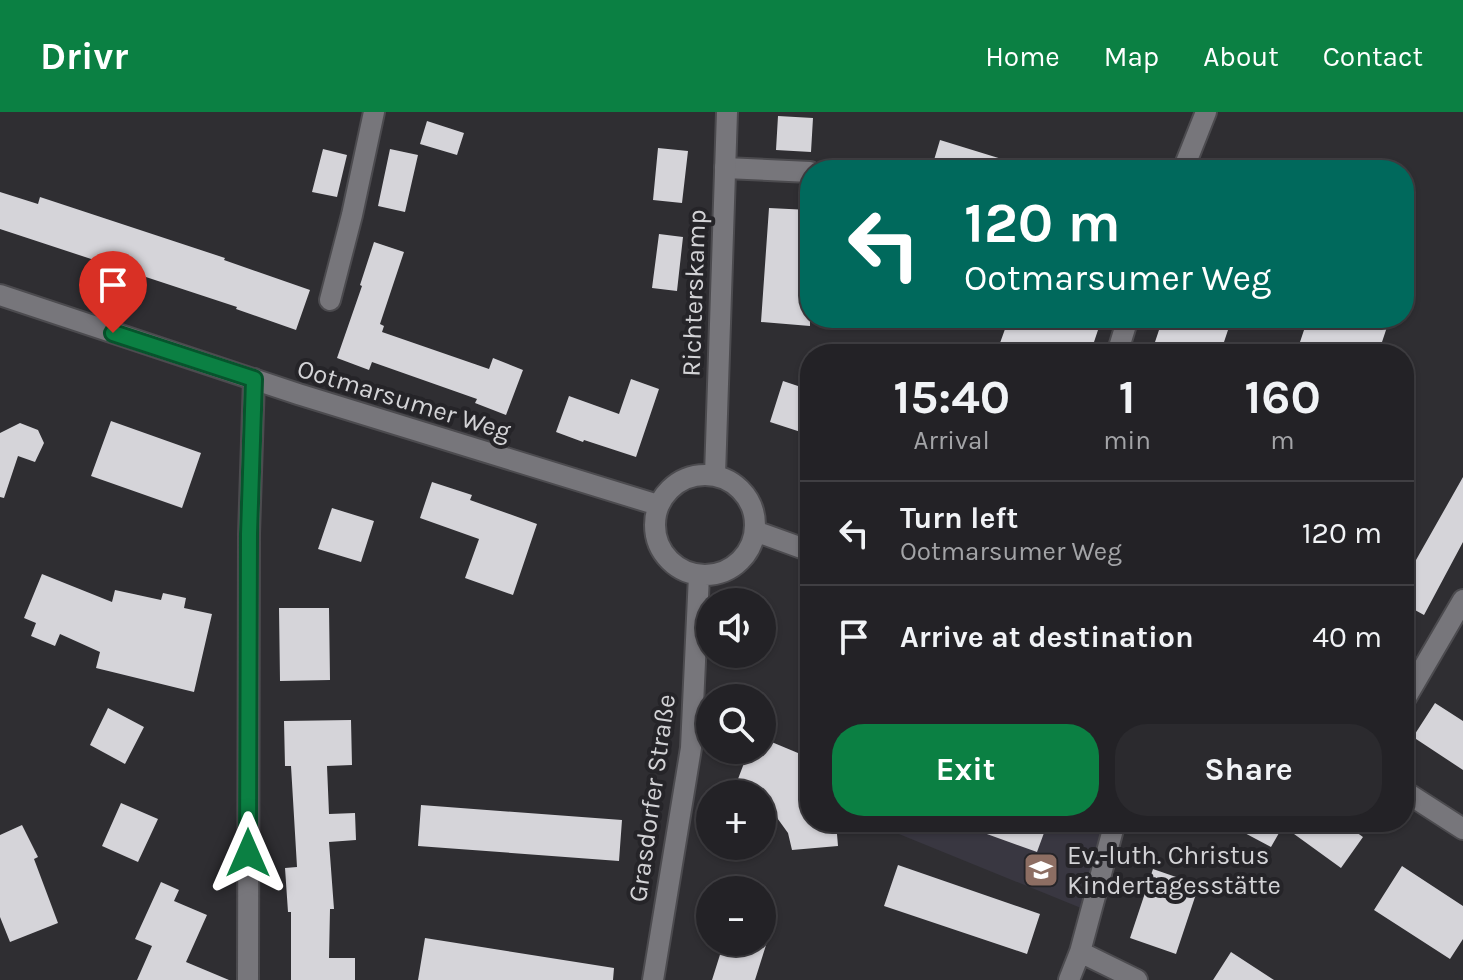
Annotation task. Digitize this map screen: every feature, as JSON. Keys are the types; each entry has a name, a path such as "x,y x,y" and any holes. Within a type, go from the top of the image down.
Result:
{"street":[{"path":"330,300 374,112"},
{"name":"Richterskamp","path":"715,475 727,112"},
{"path":"1187,160 1206,112"},
{"path":"725,168 800,172"},
{"name":"Ootmarsumer Weg","path":"0,295 254,379 658,505"},
{"path":"248,980 249,534 254,379"},
{"path":"715,475 729,480 750,502 755,516 755,531 742,559 714,575 699,575 681,569 667,558 657,542 654,524 658,505 675,484 687,477 715,475"},
{"path":"755,531 800,547"},
{"name":"Grasdorfer Straße","path":"653,980 691,748 699,575"},
{"path":"1414,684 1463,600"},
{"path":"1414,797 1463,829"},
{"path":"1069,980 1080,952 1112,832"},
{"path":"1080,952 1137,980"}],"shaded area":[{"name":"Ev.-luth. Christus Kindertagesstätte","path":"894,832 1108,832 1081,908"}],"building":[{"path":"778,116 813,118 811,152 776,150"},
{"path":"427,121 464,133 457,155 420,144"},
{"path":"940,140 1005,160 934,160"},
{"path":"658,148 688,151 682,203 653,200"},
{"path":"323,149 347,155 337,197 312,192"},
{"path":"390,149 418,155 405,212 378,206"},
{"path":"0,192 38,204 40,197 225,258 310,290 296,330 237,307 0,229"},
{"path":"769,208 800,210 800,325 761,322"},
{"path":"659,234 683,237 677,291 652,288"},
{"path":"374,242 404,252 380,324 384,326 382,332 489,369 493,358 523,370 506,415 475,403 477,399 372,362 369,370 337,358"},
{"path":"1005,328 1099,328 1093,344 1000,343"},
{"path":"1160,328 1229,328 1223,344 1154,344"},
{"path":"1305,328 1387,328 1381,344 1299,344"},
{"path":"631,379 659,389 636,457 556,432 569,396 619,414"},
{"path":"783,381 800,387 800,432 770,422"},
{"path":"111,421 201,453 182,508 91,476"},
{"path":"20,423 38,430 44,443 35,462 18,456 4,498 0,497 0,433"},
{"path":"1463,477 1463,542 1424,615 1414,610 1416,560"},
{"path":"432,482 472,495 470,500 537,524 513,595 465,578 479,539 420,518"},
{"path":"332,508 374,521 361,562 318,549"},
{"path":"42,574 112,602 115,590 161,600 163,593 186,598 184,608 212,614 194,692 96,668 100,652 60,634 55,646 31,636 36,623 24,618"},
{"path":"279,608 329,608 330,680 280,681"},
{"path":"1435,703 1463,721 1463,770 1414,738"},
{"path":"108,708 144,727 125,764 90,745"},
{"path":"351,720 352,765 327,766 329,814 355,813 356,840 329,842 334,909 330,909 329,958 355,958 355,980 291,980 291,912 288,912 285,868 297,867 291,766 285,766 284,721"},
{"path":"776,744 800,754 800,832 837,832 838,846 792,850 788,833 776,816 776,780 738,779 744,764 776,764"},
{"path":"121,803 158,819 138,862 102,846"},
{"path":"421,805 622,820 619,861 418,846"},
{"path":"22,825 38,857 34,859 58,923 10,942 0,917 0,835"},
{"path":"981,832 1044,832 1037,852"},
{"path":"1243,832 1280,832 1271,847"},
{"path":"1291,832 1356,832 1363,837 1341,868"},
{"path":"898,865 1040,914 1027,954 884,906"},
{"path":"1402,866 1463,906 1463,939 1450,959 1374,910"},
{"path":"1153,869 1199,885 1176,954 1130,938"},
{"path":"161,882 179,890 174,901 207,915 186,962 229,980 137,980 152,946 135,939"},
{"path":"425,938 614,968 613,980 418,980"},
{"path":"1231,952 1274,980 1213,980"},
{"path":"720,956 763,956 755,980 712,980"}],"place":[{"name":"Ev.-luth. Christus Kindertagesstätte","path":"1041,870"}],"route":[{"path":"113,333 254,379 249,534 248,853"}]}
